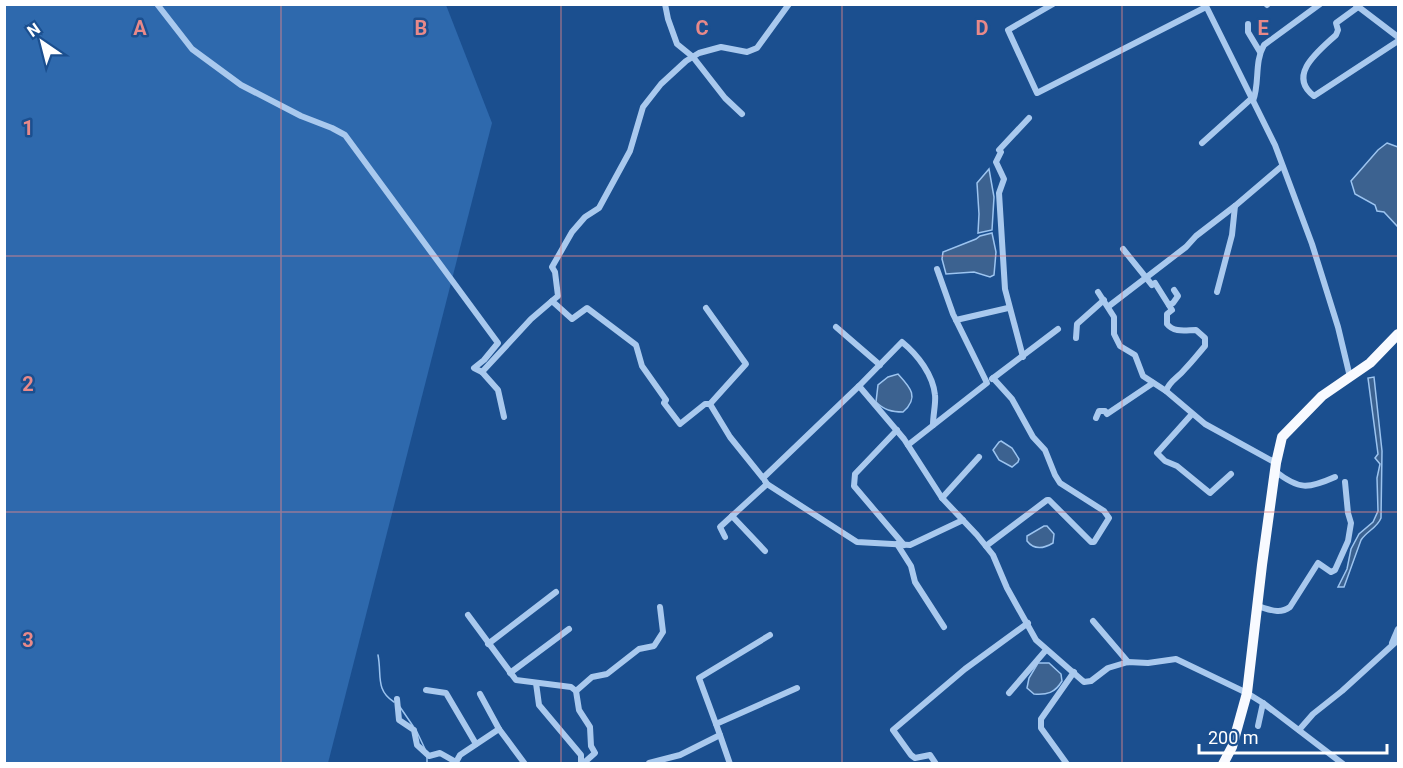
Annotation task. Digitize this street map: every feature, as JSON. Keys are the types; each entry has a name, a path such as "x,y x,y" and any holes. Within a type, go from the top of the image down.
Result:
{"highway":[{"path":"1223,764 1233,747 1247,693 1276,467 1282,437 1322,396 1370,363 1398,334"}],"street":[{"path":"157,4 192,49 241,85 301,116 345,135 498,343 474,368 482,372 498,390 504,417"},
{"path":"665,4 677,44 693,57 725,98 742,114"},
{"path":"482,372 531,319 558,296 555,272 552,267 572,232 585,217 599,208 610,190 630,152 643,107 661,84 693,57 721,47 747,52 757,48 789,4"},
{"path":"1053,4 1008,30 1037,93 1206,6 1282,166 1312,244 1353,374"},
{"path":"1202,143 1252,100 1257,92 1260,52 1264,45 1320,4"},
{"path":"1357,6 1398,39 1314,96 1308,92 1302,79 1308,63 1336,35 1338,30 1336,23 1357,6"},
{"path":"1248,24 1248,32 1260,52"},
{"path":"1023,357 1008,308 1003,278 999,192 1004,179 996,162 999,150 1029,118"},
{"path":"1109,306 1186,247 1196,236 1282,166"},
{"path":"1217,292 1234,224 1235,206"},
{"path":"1124,249 1152,285 1155,284 1172,310 1167,314 1167,324 1170,329 1200,331 1205,338 1206,344 1185,370 1173,379 1166,392"},
{"path":"937,269 956,320 987,383"},
{"path":"1169,305 1178,296 1174,290"},
{"path":"1098,292 1114,317 1114,334 1119,346 1135,355 1143,376 1204,424 1276,467 1297,486 1306,487 1335,477"},
{"path":"1076,338 1077,324 1104,300"},
{"path":"552,302 572,318 587,308 636,345 642,366 680,424 705,404 710,404 746,364 706,308"},
{"path":"956,320 1008,308"},
{"path":"836,327 880,365"},
{"path":"908,445 1058,329"},
{"path":"725,537 720,527 902,342 913,351 930,377 935,402 933,425"},
{"path":"986,546 1047,500 1091,542 1094,542 1109,519 1104,511 1060,483 1045,450 1034,437 1012,399 993,378"},
{"path":"1096,418 1099,411 1105,411 1107,414 1153,383"},
{"path":"859,386 897,430 942,498 993,555 1007,588 1036,640 1084,682 1088,682 1108,669 1128,662 1148,663 1176,659 1263,703 1343,764"},
{"path":"710,404 730,437 765,481 858,542 910,545 963,520"},
{"path":"1192,414 1156,453 1165,461 1177,466 1210,493 1232,474"},
{"path":"897,430 855,474 855,486 901,545 911,566 915,582 944,627"},
{"path":"942,498 979,457"},
{"path":"1257,606 1284,611 1290,608 1318,563 1331,572 1335,570 1348,541 1351,523 1345,482"},
{"path":"732,516 765,550"},
{"path":"488,644 556,592"},
{"path":"576,691 592,677 606,674 639,649 654,646 663,632 660,607"},
{"path":"468,615 516,680 571,687 576,691 579,710 590,728 591,746 595,753 586,761 586,764"},
{"path":"1092,621 1128,662"},
{"path":"936,764 930,755 915,758 911,756 893,730 948,683 1028,624"},
{"path":"1391,646 1398,629"},
{"path":"510,673 569,630"},
{"path":"730,764 699,678 771,635"},
{"path":"1299,730 1313,714 1348,686 1398,640"},
{"path":"1009,693 1046,650"},
{"path":"1067,764 1041,728 1040,723 1074,672"},
{"path":"536,683 539,705 580,755 581,764"},
{"path":"716,724 797,688"},
{"path":"426,690 446,693 476,744"},
{"path":"480,694 499,729 525,764"},
{"path":"397,699 399,720 414,729 417,745 429,756 440,753 455,763 460,755 499,729"},
{"path":"1258,726 1263,703"},
{"path":"648,763 680,755 720,735"}],"shaded area":[{"path":"4,5 446,5 492,123 328,763 5,763"},
{"path":"1387,143 1398,147 1398,227 1384,212 1377,211 1375,205 1355,194 1351,181"},
{"path":"989,169 994,197 992,230 978,233 977,183"},
{"path":"992,233 996,252 994,275 990,277 974,272 946,274 942,259 943,252"},
{"path":"898,374 909,388 912,397 903,412 888,410 876,402 878,385 888,377"},
{"path":"1374,377 1382,451 1381,518 1361,540 1344,587 1338,587 1347,569 1351,549 1359,534 1373,522 1378,511 1377,478 1380,464 1375,458 1378,454 1368,378"},
{"path":"1001,441 1012,448 1019,459 1012,467 999,460 993,450"},
{"path":"1047,526 1054,534 1053,543 1042,547 1033,546 1027,541 1027,536"},
{"path":"1038,663 1049,663 1061,674 1062,681 1056,688 1043,694 1034,694 1027,688 1029,678"}],"waterway":[{"path":"378,655 380,682 384,692 394,702"},
{"path":"400,707 413,726"},
{"path":"417,732 425,749"},
{"path":"427,757 427,764"}]}
